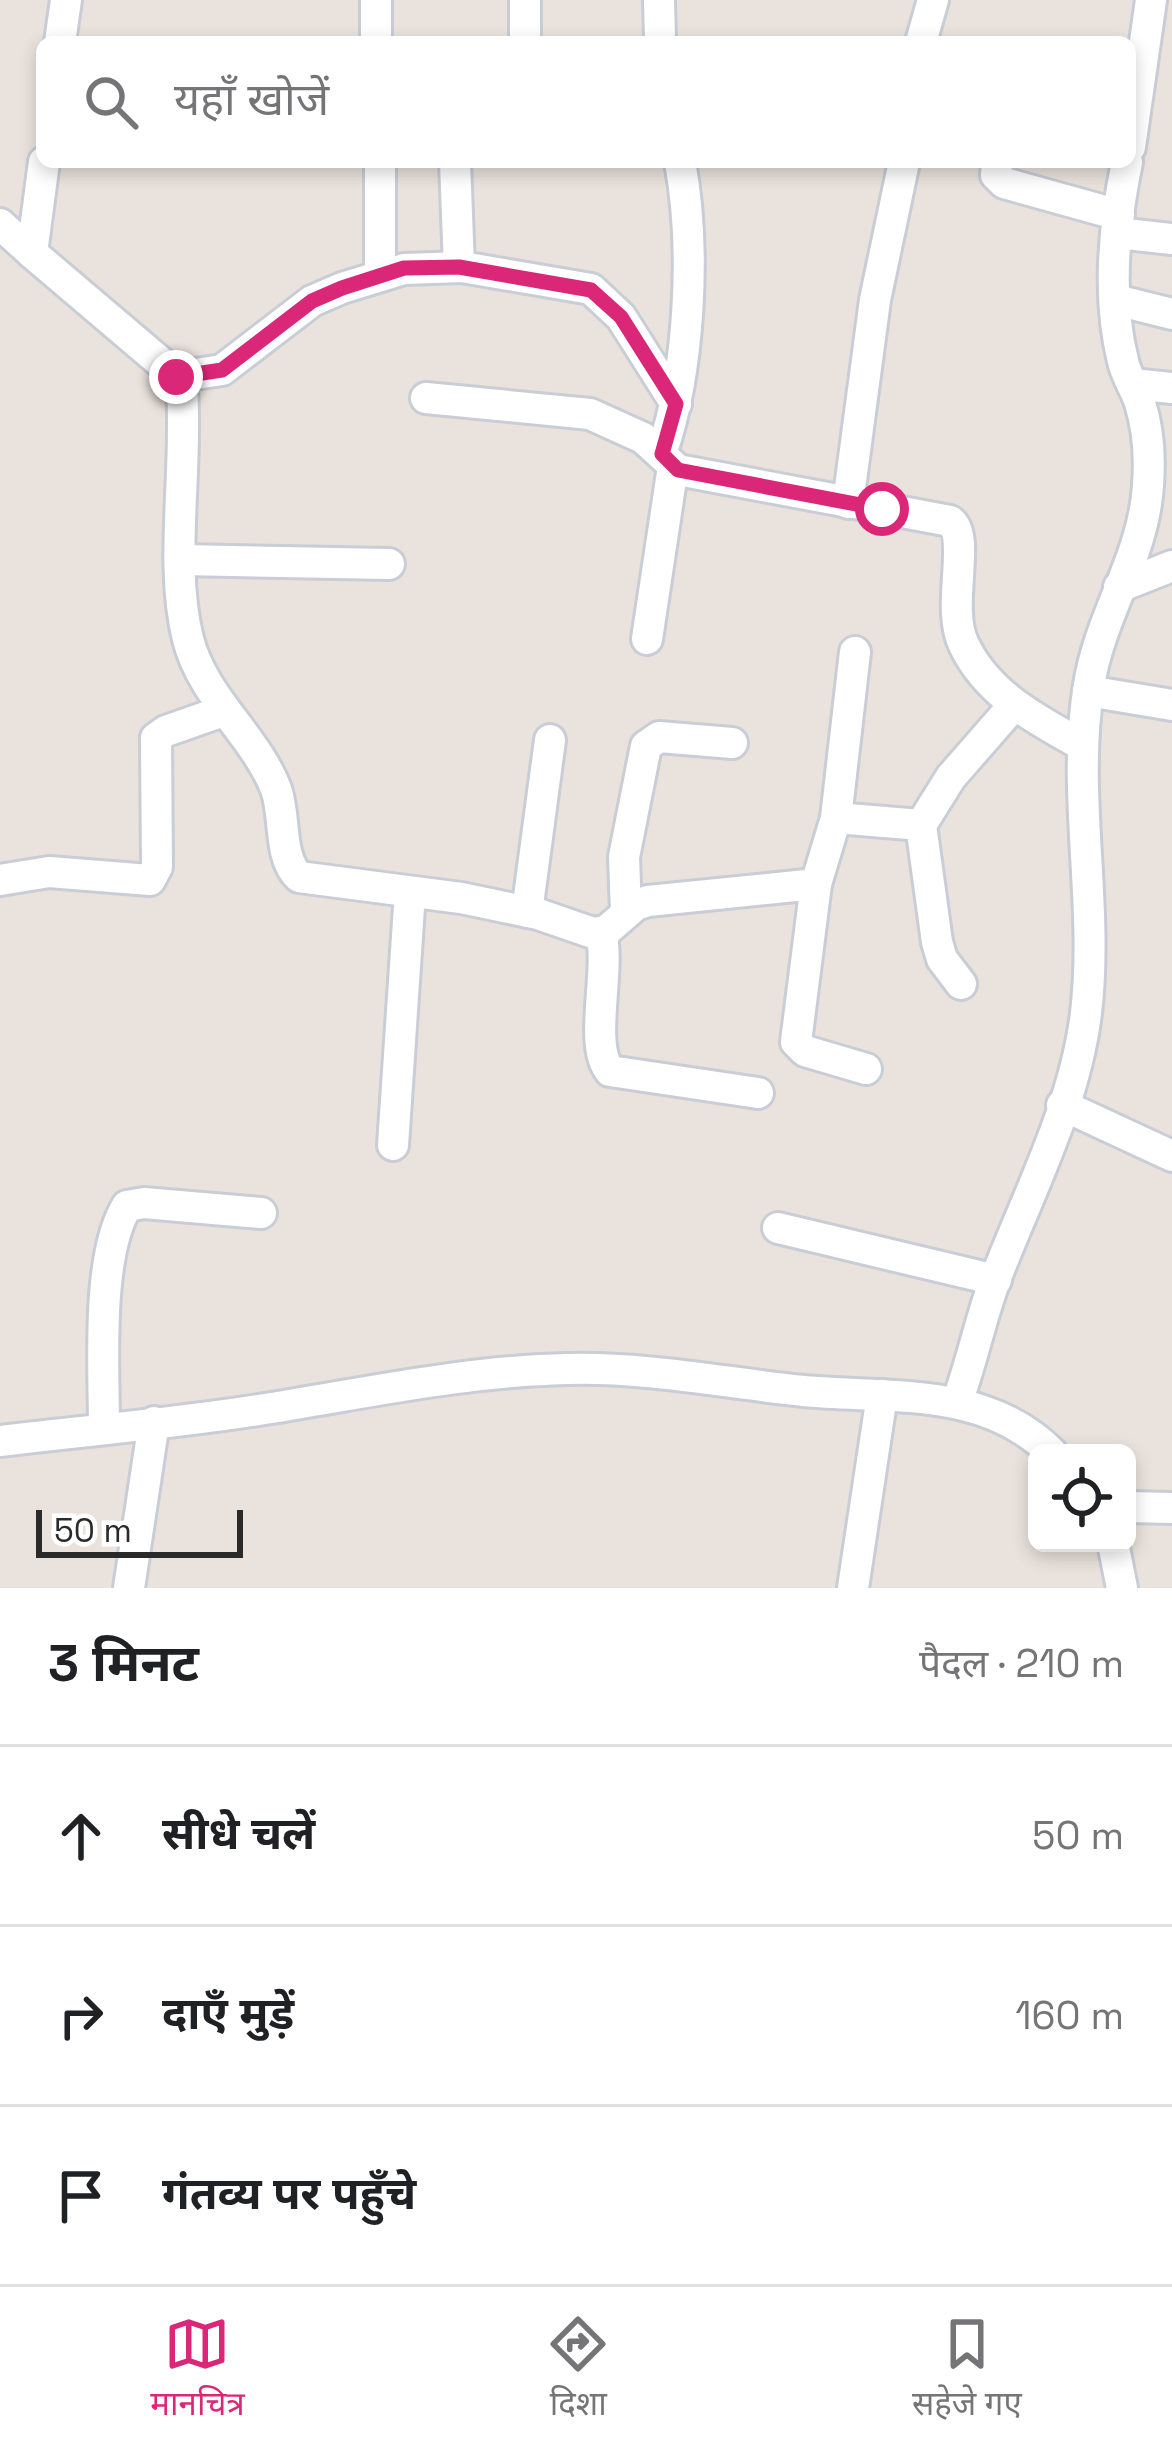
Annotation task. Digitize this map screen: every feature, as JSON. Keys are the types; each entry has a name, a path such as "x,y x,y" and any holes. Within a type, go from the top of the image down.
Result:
{"street":[{"path":"61,36 66,0"},
{"path":"376,0 376,36"},
{"path":"524,0 525,36"},
{"path":"659,0 661,36"},
{"path":"924,36 933,0"},
{"path":"1136,106 1151,0"},
{"path":"32,253 43,168"},
{"path":"380,168 380,274"},
{"path":"455,168 459,267"},
{"path":"647,639 686,332 686,193 681,168"},
{"path":"848,503 875,299 903,168"},
{"path":"997,168 1004,183 1172,239"},
{"path":"957,1402 996,1280 1062,1106 1083,1030 1089,958 1082,746 1088,691 1099,638 1142,527 1148,484 1147,434 1119,345 1118,224 1126,168"},
{"path":"1,228 176,377 183,406 181,593 188,640 204,681 275,788 292,870 308,880 527,912 581,931 601,932 648,901 816,884"},
{"path":"176,377 222,370 312,301 380,274 404,268 459,267 591,290 621,317 676,404"},
{"path":"1116,300 1172,314"},
{"path":"1132,384 1172,388"},
{"path":"426,398 590,414 622,426 693,474 956,525 961,544 954,608 961,641 981,674 1014,705 1082,746"},
{"path":"182,560 389,564"},
{"path":"1119,587 1172,566"},
{"path":"855,652 836,818 816,884 796,1042 805,1052 866,1069"},
{"path":"1088,691 1172,705"},
{"path":"961,984 942,959 937,942 921,825 951,778 1014,705"},
{"path":"0,880 49,872 150,880 157,867 156,738 224,711"},
{"path":"626,913 623,857 646,746 659,737 732,743"},
{"path":"527,912 550,740"},
{"path":"836,818 921,825"},
{"path":"392,1145 410,892"},
{"path":"601,932 606,974 601,1054 610,1071 758,1093"},
{"path":"1062,1106 1172,1156"},
{"path":"104,1428 104,1307 127,1206 144,1203 261,1213"},
{"path":"778,1228 996,1280"},
{"path":"0,1441 266,1409 494,1372 573,1369 957,1402 998,1414 1043,1444"},
{"path":"853,1588 882,1395"},
{"path":"129,1588 154,1422"},
{"path":"1136,1507 1172,1508"},
{"path":"1115,1552 1122,1588"}],"route":[{"path":"176,377 222,370 312,301 404,268 462,267 573,284 606,300 621,317 676,404 662,454 678,470 882,509"}]}
